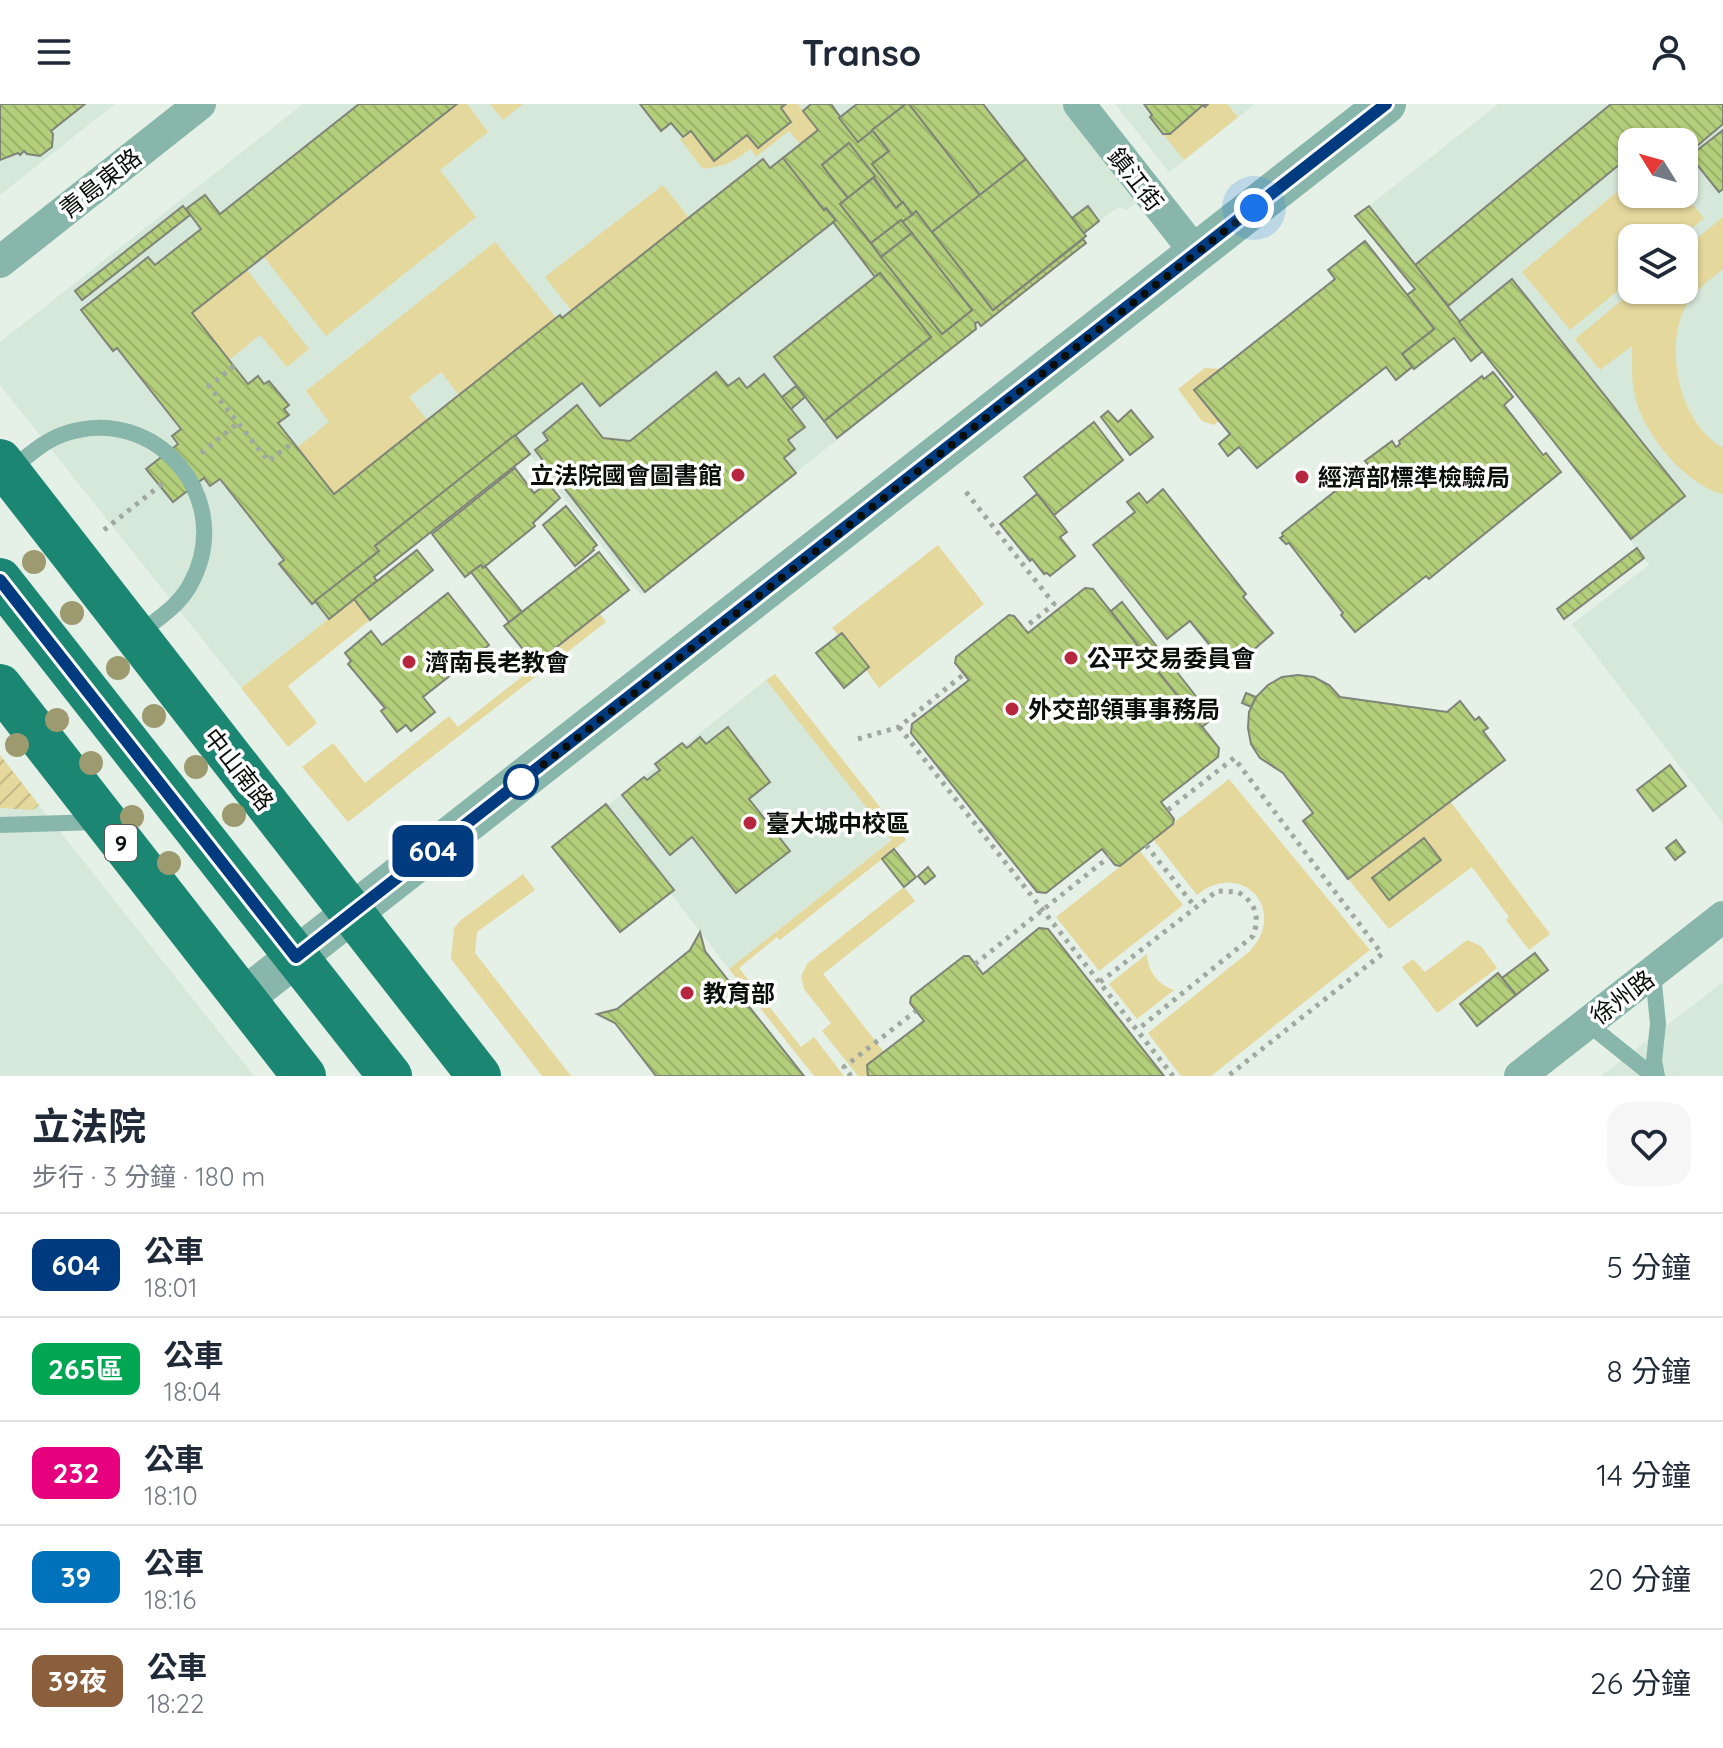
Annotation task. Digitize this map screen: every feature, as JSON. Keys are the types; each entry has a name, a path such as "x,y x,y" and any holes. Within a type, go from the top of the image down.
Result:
{"main road":[{"name":"中山南路","path":"4,466 479,1076"},
{"path":"0,580 390,1076"},
{"name":"9","path":"0,686 304,1076"}],"street":[{"name":"青島東路","path":"0,262 200,104"},
{"name":"鎮江街","path":"1079,104 1196,253"},
{"path":"242,999 1386,104"},
{"name":"徐州路","path":"1520,1076 1723,917"}],"lane":[{"path":"4,466 61,435 101,427 126,430 148,439 185,470 203,515 205,539 199,564 190,586 175,605 136,636"},
{"path":"0,825 105,822"},
{"path":"1653,973 1658,1024 1655,1076"},
{"path":"1587,1023 1655,1076"}],"path":[{"path":"234,366 209,386 268,461 294,442"},
{"path":"966,492 1054,604 1024,628"},
{"path":"858,739 899,727 964,674"},
{"path":"899,727 1173,1076"},
{"path":"1168,810 1234,758 1382,954 1228,1076"},
{"path":"1146,845 1195,907"},
{"path":"975,964 1109,857"},
{"path":"1100,982 1217,891 1238,892 1254,906 1257,916 1253,936 1137,1030"},
{"path":"851,1076 844,1067 916,1011"}],"shaded area":[{"path":"0,104 115,104 0,195"},
{"path":"303,104 1071,104 1139,190 1136,203 1127,210 1118,207 1084,233 1086,243 641,595 530,455 374,577 377,581 241,688 0,385 0,342"},
{"path":"457,104 467,104 488,132 440,170 476,217 326,336 264,257"},
{"path":"490,104 523,104 503,120"},
{"path":"786,104 798,104 818,130 800,144 789,131 756,157 750,149 728,163 703,169 680,139 691,131 714,161 747,135 758,148 791,122 781,108"},
{"path":"1115,104 1255,104 1169,172"},
{"path":"1208,104 1227,104 1238,117 1184,160 1163,134 1170,134"},
{"path":"1498,104 1723,104 1723,824 1572,624 1649,565 1369,206"},
{"path":"663,185 689,218 571,310 545,277"},
{"path":"1618,191 1618,208 1696,208 1704,218 1697,224 1618,224 1618,291 1570,330 1522,272"},
{"path":"1723,217 1723,269 1698,290 1698,238"},
{"path":"495,242 556,318 459,395 441,372 409,397 427,420 334,494 298,447 329,422 306,391"},
{"path":"247,270 309,349 287,367 260,335 229,360 192,313"},
{"path":"1618,303 1687,304 1676,341 1676,362 1686,403 1696,422 1708,437 1723,448 1723,494 1709,489 1681,469 1647,426 1634,390 1632,346 1600,370 1575,339"},
{"path":"1205,368 1220,369 1195,390 1219,421 1214,425 1202,421 1178,389"},
{"path":"938,545 984,604 879,688 866,670 869,667 842,633 838,635 832,628"},
{"path":"354,599 370,620 288,686 317,723 288,747 241,688"},
{"path":"600,614 606,622 348,822 302,767 333,743 365,783 449,716 458,727 533,668 533,662 535,664"},
{"path":"775,674 906,840 780,940 777,937 739,968 801,1047 814,1037 844,1076 814,1076 729,969 892,840 766,680"},
{"name":"臺大城中校區","path":"766,680 893,840 729,969 607,806 656,767 655,764 682,743 685,745"},
{"path":"0,755 65,838 254,1076 0,1076"},
{"path":"0,755 39,805 33,810 0,808"},
{"path":"1229,779 1370,950 1211,1076 1181,1076 1148,1033 1250,951 1261,935 1264,919 1262,905 1254,893 1243,886 1229,883 1213,885 1197,895 1153,839"},
{"path":"1450,801 1550,934 1529,950 1472,867 1389,929 1348,879"},
{"path":"1140,851 1183,905 1099,971 1056,917"},
{"path":"523,874 535,890 477,932 475,953 571,1076 542,1076 451,959 454,928"},
{"path":"904,887 915,901 823,974 884,1052 867,1065 868,1076 858,1076 822,1031 831,1023 804,989 801,976 807,964"},
{"path":"1467,940 1481,946 1497,968 1437,1013 1402,967 1413,959 1425,972"},
{"path":"1147,954 1154,976 1174,990 1137,1019 1109,984"},
{"path":"1723,982 1723,1076 1601,1076"}],"building":[{"path":"0,104 85,104 51,131 52,147 40,156 24,151 0,160"},
{"path":"359,104 457,104 192,313 248,384 258,376 264,384 269,381 289,405 284,409 289,415 278,423 334,494 763,159 770,168 783,158 824,210 826,208 836,220 600,406 582,383 375,546 379,551 312,604 279,564 284,560 220,479 210,486 204,478 173,502 146,469 178,444 172,436 181,429 117,348 113,351 81,310 148,257 155,265 201,229 186,209 205,195 220,214"},
{"path":"640,104 786,104 781,108 791,122 758,148 747,135 714,161 691,131 683,137 671,123 661,131"},
{"path":"811,104 831,104 858,142 872,130 889,151 872,164 903,202 896,208 849,143 822,165 848,198 840,204 942,334 972,310 902,222 916,211 993,310 1083,239 1086,243 981,326 975,323 976,329 837,438 824,421 931,337 880,273 875,277 833,222 836,220 826,208 824,210 783,158 818,130 803,111"},
{"path":"857,104 906,104 858,142 839,118"},
{"path":"906,104 980,195 932,232 916,211 912,215 872,164 889,151 872,130"},
{"path":"909,104 983,104 1026,159 980,195"},
{"path":"1144,104 1208,104 1170,134 1163,134"},
{"path":"1611,104 1723,104 1723,124 1698,145 1698,128 1618,128 1618,166 1448,306 1415,265"},
{"path":"1723,130 1723,189 1719,192 1698,166 1698,150"},
{"path":"849,143 875,176 848,198 822,165"},
{"path":"1026,159 1086,236 993,310 932,232"},
{"path":"873,178 896,208 903,202 912,215 871,243 840,204"},
{"path":"183,206 190,215 82,300 75,291"},
{"path":"1088,206 1099,221 1084,233 1072,218"},
{"path":"1369,206 1483,351 1471,361 1454,338 1414,369 1402,354 1434,329 1407,295 1415,289 1355,216"},
{"path":"901,220 912,233 881,257 871,243"},
{"path":"912,233 972,310 942,334 881,257"},
{"path":"1365,241 1434,329 1402,354 1412,367 1396,380 1386,367 1257,468 1239,447 1228,456 1219,444 1230,434 1194,390 1335,279 1328,270"},
{"path":"880,273 931,337 824,421 774,357"},
{"path":"1512,279 1685,496 1631,539 1459,322"},
{"path":"716,372 728,386 739,378 747,388 764,374 805,427 788,440 795,449 784,458 796,473 645,592 535,450 548,440 543,433 577,405 603,438 630,441"},
{"path":"1493,372 1513,397 1504,405 1543,455 1546,453 1561,472 1429,579 1426,576 1355,632 1289,543 1280,538 1282,533 1362,470 1364,473 1371,468 1365,461 1392,441 1396,447 1399,441 1482,376 1484,379"},
{"path":"796,386 805,397 791,409 782,397"},
{"path":"1131,410 1153,437 1130,455 1101,417 1108,411 1118,422"},
{"path":"1094,422 1123,460 1054,515 1024,477"},
{"path":"515,435 530,454 374,577 377,581 329,619 315,601 379,551 375,546"},
{"path":"515,468 534,493 548,483 560,498 533,523 535,526 483,568 481,565 465,577 432,534"},
{"path":"1163,489 1273,633 1230,670 1190,621 1167,639 1093,545 1135,512 1127,502 1139,493 1147,503"},
{"path":"1037,494 1067,532 1060,537 1075,556 1050,576 1044,574 1032,559 1030,561 1000,524"},
{"path":"566,506 597,545 575,566 543,525"},
{"path":"1637,548 1644,558 1564,619 1557,609"},
{"path":"417,550 433,570 370,620 354,599"},
{"path":"599,552 629,590 535,664 504,626"},
{"path":"481,565 522,612 509,622 471,572"},
{"path":"1085,588 1093,589 1219,748 1218,757 1161,802 1174,819 1173,824 1120,866 1115,865 1102,849 1046,893 1037,892 911,733 912,724 969,680 955,663 956,657 1009,615 1014,616 1028,633"},
{"name":"濟南長老教會","path":"448,593 489,645 423,697 435,712 411,731 406,725 397,732 381,711 385,708 348,664 351,661 345,653 371,631 382,645"},
{"path":"1122,602 1213,718 1202,727 1111,611"},
{"path":"842,633 869,667 844,688 816,653"},
{"path":"1282,677 1314,677 1329,685 1340,697 1447,712 1460,701 1475,720 1479,717 1488,728 1483,731 1505,760 1348,879 1303,821 1313,813 1283,773 1260,758 1251,744 1249,712 1256,697"},
{"path":"1246,693 1256,697 1251,707 1242,703"},
{"path":"728,727 770,782 749,799 790,851 736,893 692,837 670,855 622,795 644,777 647,780 660,770 655,764 682,743 687,748 700,737 706,744"},
{"path":"1670,765 1686,786 1653,811 1637,790"},
{"path":"606,804 674,890 620,932 552,847"},
{"path":"1424,838 1441,860 1389,900 1372,878"},
{"path":"1676,840 1685,852 1675,860 1666,848"},
{"path":"894,849 916,877 904,887 882,859"},
{"path":"928,867 935,876 925,884 918,876"},
{"path":"1039,928 1048,929 1164,1076 868,1076 867,1065 924,1021 910,1003 911,997 964,956 969,956 983,974"},
{"name":"教育部","path":"700,932 705,951 804,1076 656,1076 615,1023 597,1014 617,1009 690,950"},
{"path":"1535,953 1548,970 1516,995 1502,978"},
{"path":"1498,973 1516,995 1477,1026 1460,1004"}],"bus line":[{"name":"604","path":"0,580 296,957 1386,104"}],"place":[{"name":"立法院國會圖書館","path":"738,475"},
{"name":"經濟部標準檢驗局","path":"1302,477"},
{"name":"公平交易委員會","path":"1071,658"},
{"name":"濟南長老教會","path":"409,662"},
{"name":"外交部領事事務局","path":"1012,709"},
{"name":"臺大城中校區","path":"750,823"},
{"name":"教育部","path":"687,993"}],"route":[{"path":"521,782 1254,208"}]}
